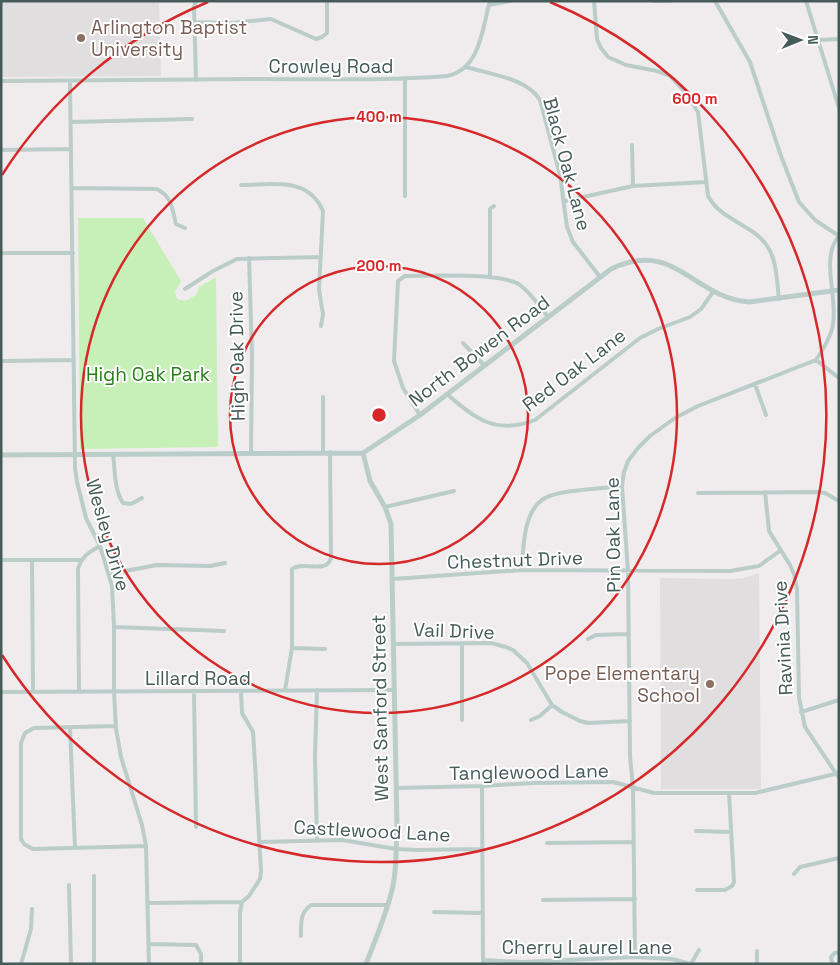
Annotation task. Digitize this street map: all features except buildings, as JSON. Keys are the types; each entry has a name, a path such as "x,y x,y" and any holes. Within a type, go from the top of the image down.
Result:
{"street":[{"path":"196,1 194,7 196,80"},
{"path":"195,22 231,23 271,19 316,39 320,39 327,34 327,1"},
{"path":"466,67 477,50 490,3 510,1"},
{"path":"594,1 597,39 608,57 626,65 657,71 670,76 684,91 698,112 708,196 712,204 722,213 758,235 770,250 774,263 779,299"},
{"path":"654,1 670,1"},
{"path":"715,1 750,62 778,147 799,202 815,220 839,236 833,242 830,273 836,290 833,325 824,348 816,360 839,378"},
{"path":"806,1 839,108"},
{"path":"818,40 839,39"},
{"name":"Crowley Road","path":"1,81 405,80 454,75 466,67"},
{"name":"Black Oak Lane","path":"466,67 521,83 536,94 540,100 560,174 567,228 573,242 600,277"},
{"path":"405,80 405,196"},
{"name":"Wesley Drive","path":"70,81 75,455 77,482 86,518 100,546 112,586 116,726 121,757 142,825 146,846 149,964"},
{"path":"71,122 192,119"},
{"path":"632,145 633,186"},
{"path":"1,150 71,149"},
{"path":"564,201 633,186 706,182"},
{"path":"241,185 295,185 313,194 323,211 318,290 323,314 320,326"},
{"path":"72,188 157,189 165,193 169,198 176,224 185,228"},
{"path":"490,277 490,209 494,206"},
{"path":"1,253 73,253"},
{"path":"185,289 230,262 249,258 319,257"},
{"name":"High Oak Drive","path":"249,258 252,354 251,453"},
{"name":"North Bowen Road","path":"363,453 420,415 600,277 621,264 633,261 661,262 686,273 713,292 739,301 779,299 836,290"},
{"path":"420,415 403,388 394,361 398,281 405,276 503,278 519,284 548,317"},
{"name":"Red Oak Lane","path":"447,394 468,413 481,421 494,425 509,426 530,422 640,338 666,325 690,317 701,309 713,292"},
{"path":"463,343 484,365"},
{"path":"1,361 74,360"},
{"name":"Pin Oak Lane","path":"635,957 628,571 622,486 624,472 628,461 650,436 675,418 698,406 816,360"},
{"path":"755,384 766,415"},
{"path":"322,453 323,397"},
{"path":"285,690 292,648 292,570 298,565 324,566 330,562 331,558 330,452"},
{"path":"1,455 363,453"},
{"name":"West Sanford Street","path":"363,453 370,481 385,507 391,524 396,788 396,849 393,886 382,925 366,964"},
{"path":"113,454 120,500 127,504 142,498"},
{"path":"522,570 525,533 530,517 540,502 555,494 622,486"},
{"path":"385,507 454,491"},
{"name":"Ravinia Drive","path":"765,492 769,531 794,574 797,589 799,698 801,712 805,727 838,775"},
{"path":"698,493 817,492 825,493 839,502"},
{"path":"78,692 78,568 80,560 100,546"},
{"name":"Chestnut Drive","path":"393,579 522,570 730,571 759,566 781,550"},
{"path":"1,560 80,560"},
{"path":"32,560 33,692"},
{"path":"109,574 157,565 210,566 224,563"},
{"path":"114,627 224,631"},
{"path":"588,639 596,635 628,634"},
{"name":"Vail Drive","path":"393,644 490,644 514,650 527,663 552,705 580,721 588,723 630,721"},
{"path":"462,644 462,720"},
{"path":"292,648 325,649"},
{"path":"317,690 317,840"},
{"name":"Lillard Road","path":"1,692 394,690"},
{"path":"194,691 196,827"},
{"path":"240,964 240,912 242,902 249,896 260,879 260,842 254,747 252,732 242,713 241,692"},
{"path":"801,712 839,700"},
{"path":"531,720 540,716 552,705"},
{"path":"116,726 34,728 29,730 22,738 21,839 24,844 33,849 146,846"},
{"path":"70,728 75,848"},
{"name":"Tanglewood Lane","path":"396,788 482,786 533,782 613,782 654,793 755,793 838,775"},
{"path":"482,786 483,962"},
{"path":"697,890 725,890 732,886 734,882 729,793"},
{"path":"696,831 731,832"},
{"name":"Castlewood Lane","path":"260,842 342,840 396,849 482,849"},
{"path":"547,843 634,842"},
{"path":"794,874 800,867 839,858"},
{"path":"94,876 94,964"},
{"path":"69,885 71,964"},
{"path":"543,900 635,899"},
{"path":"148,903 242,902"},
{"path":"301,936 302,915 304,910 311,905 387,905"},
{"path":"21,964 31,929 32,909"},
{"path":"434,912 482,913"},
{"path":"149,944 196,945 200,948 201,964"},
{"path":"691,964 699,950"},
{"path":"757,951 757,964"},
{"path":"832,964 831,958 834,953 839,952"},
{"name":"Cherry Laurel Lane","path":"483,962 635,957 672,958 691,964"},
{"path":"592,958 592,964"}],"shaded area":[{"name":"Arlington Baptist University","path":"1,1 159,1 161,76 1,77"},
{"name":"Pope Elementary School","path":"759,573 761,789 661,789 660,578 732,579 744,578"}],"green space":[{"name":"High Oak Park","path":"78,218 143,218 181,281 175,292 177,299 185,301 196,295 199,287 216,277 218,447 80,449"}],"place":[{"name":"Arlington Baptist University","path":"81,38"},
{"name":"Pope Elementary School","path":"710,684"}]}
